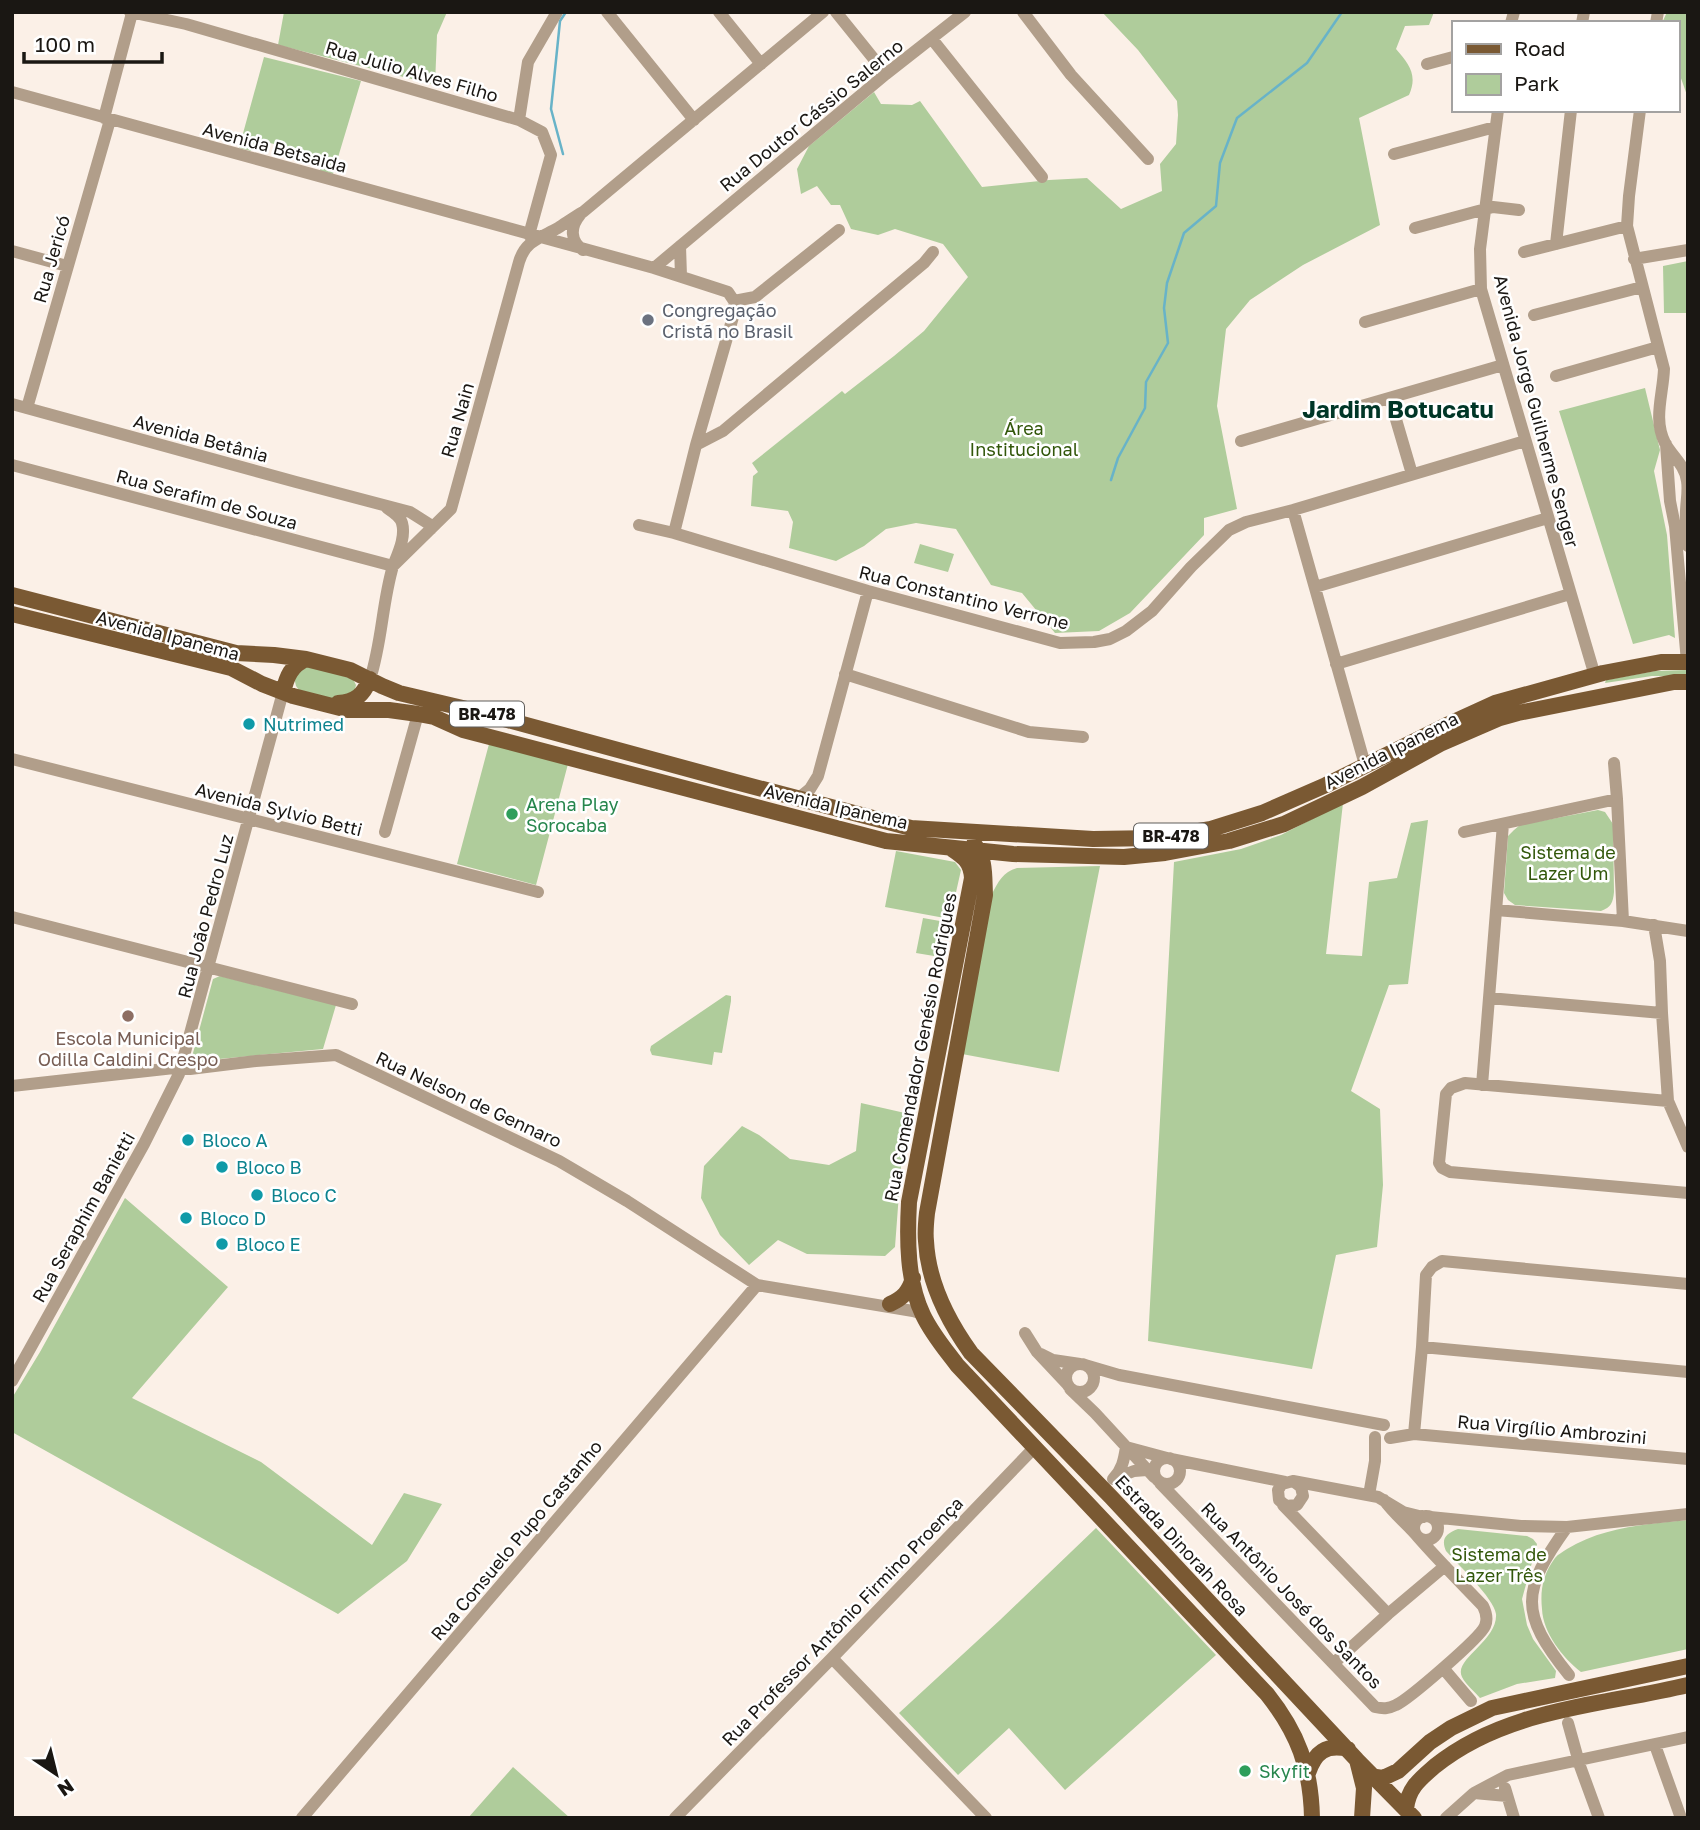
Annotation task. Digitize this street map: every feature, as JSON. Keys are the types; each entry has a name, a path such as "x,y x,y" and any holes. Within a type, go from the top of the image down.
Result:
{"main road":[{"name":"Avenida Ipanema","path":"12,595 236,653 306,659 349,670 399,693 911,828 1093,839 1157,838 1210,830 1262,813 1328,784 1495,703 1595,676 1661,662 1687,662"},
{"name":"Avenida Ipanema","path":"12,614 231,668 262,684 305,699 348,710 389,710 434,717 463,730 886,841 1013,854 1124,857 1166,853 1229,841 1284,824 1362,787 1458,736 1500,718 1674,682 1688,682"},
{"path":"283,692 289,672 297,663 306,659"},
{"path":"1518,713 1528,705 1584,689 1595,676"},
{"path":"305,699 337,703 356,700 370,680"},
{"path":"1365,765 1380,770 1404,765"},
{"path":"963,832 980,851"},
{"name":"Rua Comendador Genésio Rodrigues","path":"920,1308 907,1244 909,1202 972,878 966,859 952,849"},
{"name":"Rua Comendador Genésio Rodrigues","path":"936,1288 929,1266 926,1241 927,1213 985,895 984,862 980,851"},
{"path":"985,895 1000,864 1013,854"},
{"path":"884,1305 905,1296 913,1278"},
{"name":"Estrada Dinorah Rosa","path":"936,1288 953,1327 971,1353 1410,1813"},
{"path":"953,1327 930,1307 920,1308 932,1331 957,1365 1282,1712 1293,1732 1308,1773 1312,1818"},
{"path":"1376,1777 1398,1771 1430,1742 1492,1708 1688,1666"},
{"path":"1410,1813 1407,1797 1423,1776 1443,1759 1471,1742 1528,1718 1568,1716 1688,1685"},
{"path":"1565,1692 1568,1716"},
{"path":"1308,1773 1311,1763 1325,1749 1334,1747 1353,1754 1364,1788 1362,1818"}],"street":[{"path":"519,120 528,62 557,12"},
{"path":"607,12 694,120"},
{"path":"719,12 761,64"},
{"path":"533,236 561,227 583,212 823,12"},
{"path":"836,12 886,74"},
{"name":"Rua Doutor Cássio Salerno","path":"654,268 886,74 965,12"},
{"path":"1023,12 1071,75 1148,159"},
{"name":"Rua Julio Alves Filho","path":"131,13 186,24 519,120 542,132"},
{"name":"Rua Jericó","path":"27,408 107,119 131,13"},
{"path":"932,39 1042,177"},
{"path":"1427,64 1452,57"},
{"name":"Avenida Betsaida","path":"12,92 533,236 563,240 583,250 654,268 728,292 734,300"},
{"name":"Avenida Jorge Guilherme Senger","path":"1498,112 1479,249 1482,289 1595,676"},
{"path":"1556,244 1571,112"},
{"path":"1640,112 1627,226 1664,369 1658,423 1666,444 1681,464 1687,480 1685,519 1688,546"},
{"path":"1394,154 1496,127"},
{"name":"Rua Nain","path":"451,509 520,259 533,236 551,155 542,132"},
{"path":"1415,228 1493,207 1519,210"},
{"path":"520,259 533,247 563,240 583,212"},
{"path":"1524,252 1627,226"},
{"path":"509,229 518,242 520,259"},
{"path":"674,533 735,310 734,300 755,296 839,230"},
{"path":"680,246 681,276"},
{"path":"1634,259 1688,250"},
{"path":"12,251 67,266"},
{"path":"696,445 723,430 924,263 933,252"},
{"path":"1534,315 1642,288"},
{"path":"1365,322 1482,289"},
{"path":"1556,376 1658,347"},
{"path":"1241,441 1503,365"},
{"path":"1390,399 1412,474"},
{"name":"Avenida Betânia","path":"12,404 410,512 433,516 451,509"},
{"name":"Rua Constantino Verrone","path":"639,525 1060,643 1094,642 1110,639 1126,631 1152,611 1228,530 1246,522 1525,441"},
{"path":"1666,444 1687,662"},
{"name":"Rua Serafim de Souza","path":"12,465 393,566"},
{"path":"370,680 393,566 404,532 399,516 381,504"},
{"name":"Avenida Betânia","path":"381,504 401,513 427,532 429,524 410,512"},
{"path":"393,566 451,509"},
{"path":"1293,510 1365,765"},
{"path":"1315,587 1548,518"},
{"path":"799,798 810,789 818,776 868,591"},
{"path":"1336,664 1570,594"},
{"path":"845,674 1029,732 1083,737"},
{"name":"Rua João Pedro Luz","path":"181,1068 283,692"},
{"path":"385,832 418,714"},
{"name":"Avenida Sylvio Betti","path":"12,759 538,892"},
{"path":"1614,763 1623,921"},
{"path":"818,776 825,805"},
{"path":"1464,832 1617,799"},
{"path":"1482,1085 1503,824"},
{"path":"1496,910 1623,921 1688,931"},
{"path":"12,916 352,1004"},
{"path":"1654,925 1660,961 1668,1101 1688,1147"},
{"path":"1660,961 1670,927"},
{"path":"1489,998 1662,1013"},
{"name":"Rua Nelson de Gennaro","path":"12,1086 336,1055 559,1161 628,1201 757,1285 920,1308"},
{"name":"Rua Seraphim Banietti","path":"12,1381 144,1144 181,1068"},
{"path":"1668,1101 1465,1083 1451,1088 1446,1094 1439,1158 1442,1168 1450,1172 1687,1189"},
{"path":"1414,1434 1426,1275 1442,1261 1688,1284"},
{"name":"Rua Consuelo Pupo Castanho","path":"302,1818 757,1285"},
{"name":"Rua Antônio José dos Santos","path":"1025,1333 1037,1352 1069,1387 1375,1707 1385,1709 1398,1704 1443,1668"},
{"path":"1422,1347 1688,1372"},
{"path":"1037,1352 1053,1360 1082,1365 1093,1373 1090,1394 1095,1413"},
{"path":"1082,1365 1074,1366 1067,1374 1069,1387 1075,1392 1085,1391 1093,1384"},
{"name":"Rua Virgílio Ambrozini","path":"1082,1365 1119,1375 1355,1419 1383,1433 1688,1459"},
{"name":"Rua Virgílio Ambrozini","path":"1093,1384 1108,1375 1119,1375"},
{"path":"1369,1495 1383,1433"},
{"path":"1209,1465 1165,1485 1154,1476 1134,1471 1113,1479 1124,1460 1126,1447 1169,1458 1209,1465 1289,1481 1306,1482 1369,1495 1384,1500 1403,1512 1427,1517 1521,1526 1567,1527 1688,1514"},
{"name":"Rua Professor Antônio Firmino Proença","path":"675,1818 1034,1448"},
{"path":"1154,1476 1156,1464 1169,1458 1178,1464 1177,1478"},
{"path":"1249,1473 1281,1502 1388,1614"},
{"name":"Rua Antônio José dos Santos","path":"1177,1478 1186,1510"},
{"path":"1289,1481 1301,1487 1303,1493 1300,1510 1309,1532"},
{"path":"1281,1502 1278,1490 1289,1481"},
{"path":"1281,1502 1293,1506 1319,1490 1337,1489"},
{"path":"1384,1500 1483,1605 1487,1615 1485,1626 1477,1637 1443,1668 1471,1702"},
{"path":"1427,1517 1437,1524 1435,1544 1444,1564"},
{"path":"1418,1537 1414,1527 1417,1520 1427,1517"},
{"path":"1418,1537 1428,1540 1448,1524 1464,1521"},
{"path":"1521,1526 1541,1535 1551,1550"},
{"path":"1567,1527 1536,1579 1531,1600 1539,1634 1569,1675"},
{"path":"1334,1663 1444,1564"},
{"path":"832,1658 986,1818"},
{"path":"1568,1716 1578,1759 1599,1818"},
{"path":"1446,1818 1474,1793 1507,1774 1688,1737"},
{"path":"1655,1745 1681,1818"},
{"path":"1507,1774 1504,1787 1514,1818"},
{"path":"1474,1793 1507,1796"}],"green space":[{"path":"284,12 447,12 437,35 435,85 278,45"},
{"name":"Área Institucional","path":"1102,12 1434,12 1429,25 1405,26 1396,49 1411,70 1413,81 1409,95 1359,118 1380,225 1303,265 1250,300 1226,329 1217,406 1237,509 1204,518 1204,535 1130,613 1099,631 1055,633 1022,593 991,585 956,529 916,523 886,529 864,546 836,561 789,548 793,522 788,511 751,506 753,476 758,472 752,463 842,391 845,394 924,331 968,277 943,244 895,229 878,235 851,229 840,205 831,205 817,186 801,194 797,169 809,146 874,92 881,104 912,105 920,101 982,187 1087,178 1121,209 1162,191 1160,164 1176,144 1177,101 1138,50"},
{"path":"1667,12 1688,12 1688,98 1679,73 1679,21 1663,21"},
{"path":"264,57 361,81 333,174 320,171 323,157 255,139 251,151 239,148"},
{"path":"1688,261 1688,313 1664,313 1663,266"},
{"path":"1645,388 1660,450 1654,471 1667,535 1675,638 1669,635 1633,644 1559,411"},
{"path":"920,544 954,554 948,572 914,563"},
{"path":"309,665 353,679 356,685 354,693 339,700 301,693 294,677"},
{"path":"1688,670 1688,676 1652,676 1605,683 1606,680 1655,671"},
{"name":"Arena Play Sorocaba","path":"489,744 568,764 536,885 457,864"},
{"path":"1343,803 1326,954 1362,956 1369,882 1397,878 1411,823 1428,820 1408,984 1389,985 1351,1091 1380,1109 1383,1185 1377,1247 1336,1255 1312,1369 1148,1341 1174,862 1241,849 1281,835"},
{"name":"Sistema de Lazer Um","path":"1598,810 1605,812 1613,824 1614,892 1609,906 1601,911 1515,905 1508,900 1504,893 1508,836 1520,825"},
{"path":"896,851 955,862 961,870 950,919 885,907"},
{"path":"1100,866 1059,1072 962,1054 992,894 999,882 1008,872 1017,868"},
{"path":"923,918 940,921 934,956 916,953"},
{"path":"220,976 336,1005 323,1049 198,1061 192,1057 213,979"},
{"path":"726,995 731,996 731,1001 722,1053 714,1052 712,1065 652,1055 651,1046"},
{"path":"861,1103 905,1113 895,1247 885,1256 807,1254 778,1240 749,1265 720,1235 701,1198 704,1166 742,1126 759,1135 790,1159 829,1165 856,1151"},
{"path":"125,1198 228,1287 132,1398 261,1462 372,1545 404,1493 442,1504 407,1561 338,1614 12,1432 12,1398"},
{"path":"1688,1520 1688,1649 1581,1672 1555,1644 1543,1618 1543,1582 1555,1558 1581,1542 1610,1531"},
{"path":"1096,1528 1216,1655 1065,1790 1009,1728 958,1775 899,1713"},
{"name":"Sistema de Lazer Três","path":"1458,1529 1527,1536 1537,1544 1522,1599 1527,1625 1533,1639 1556,1671 1555,1678 1517,1684 1480,1698 1462,1677 1464,1663 1490,1633 1496,1614 1489,1599 1446,1551 1445,1537"},
{"path":"513,1767 570,1818 468,1818"}],"waterway":[{"path":"563,154 551,109 560,21 566,12"},
{"path":"1111,480 1118,458 1145,408 1146,382 1168,343 1164,308 1167,283 1184,233 1216,206 1220,163 1237,118 1307,63 1342,12"}],"place":[{"name":"Congregação Cristã no Brasil","path":"648,320"},
{"name":"Nutrimed","path":"249,724"},
{"name":"Arena Play Sorocaba","path":"512,814"},
{"name":"Escola Municipal Odilla Caldini Crespo","path":"128,1016"},
{"name":"Bloco A","path":"188,1140"},
{"name":"Bloco B","path":"222,1167"},
{"name":"Bloco C","path":"257,1195"},
{"name":"Bloco D","path":"186,1218"},
{"name":"Bloco E","path":"222,1244"},
{"name":"Skyfit","path":"1245,1771"}],"district":[{"name":"Jardim Botucatu","path":"1398,408"}]}
